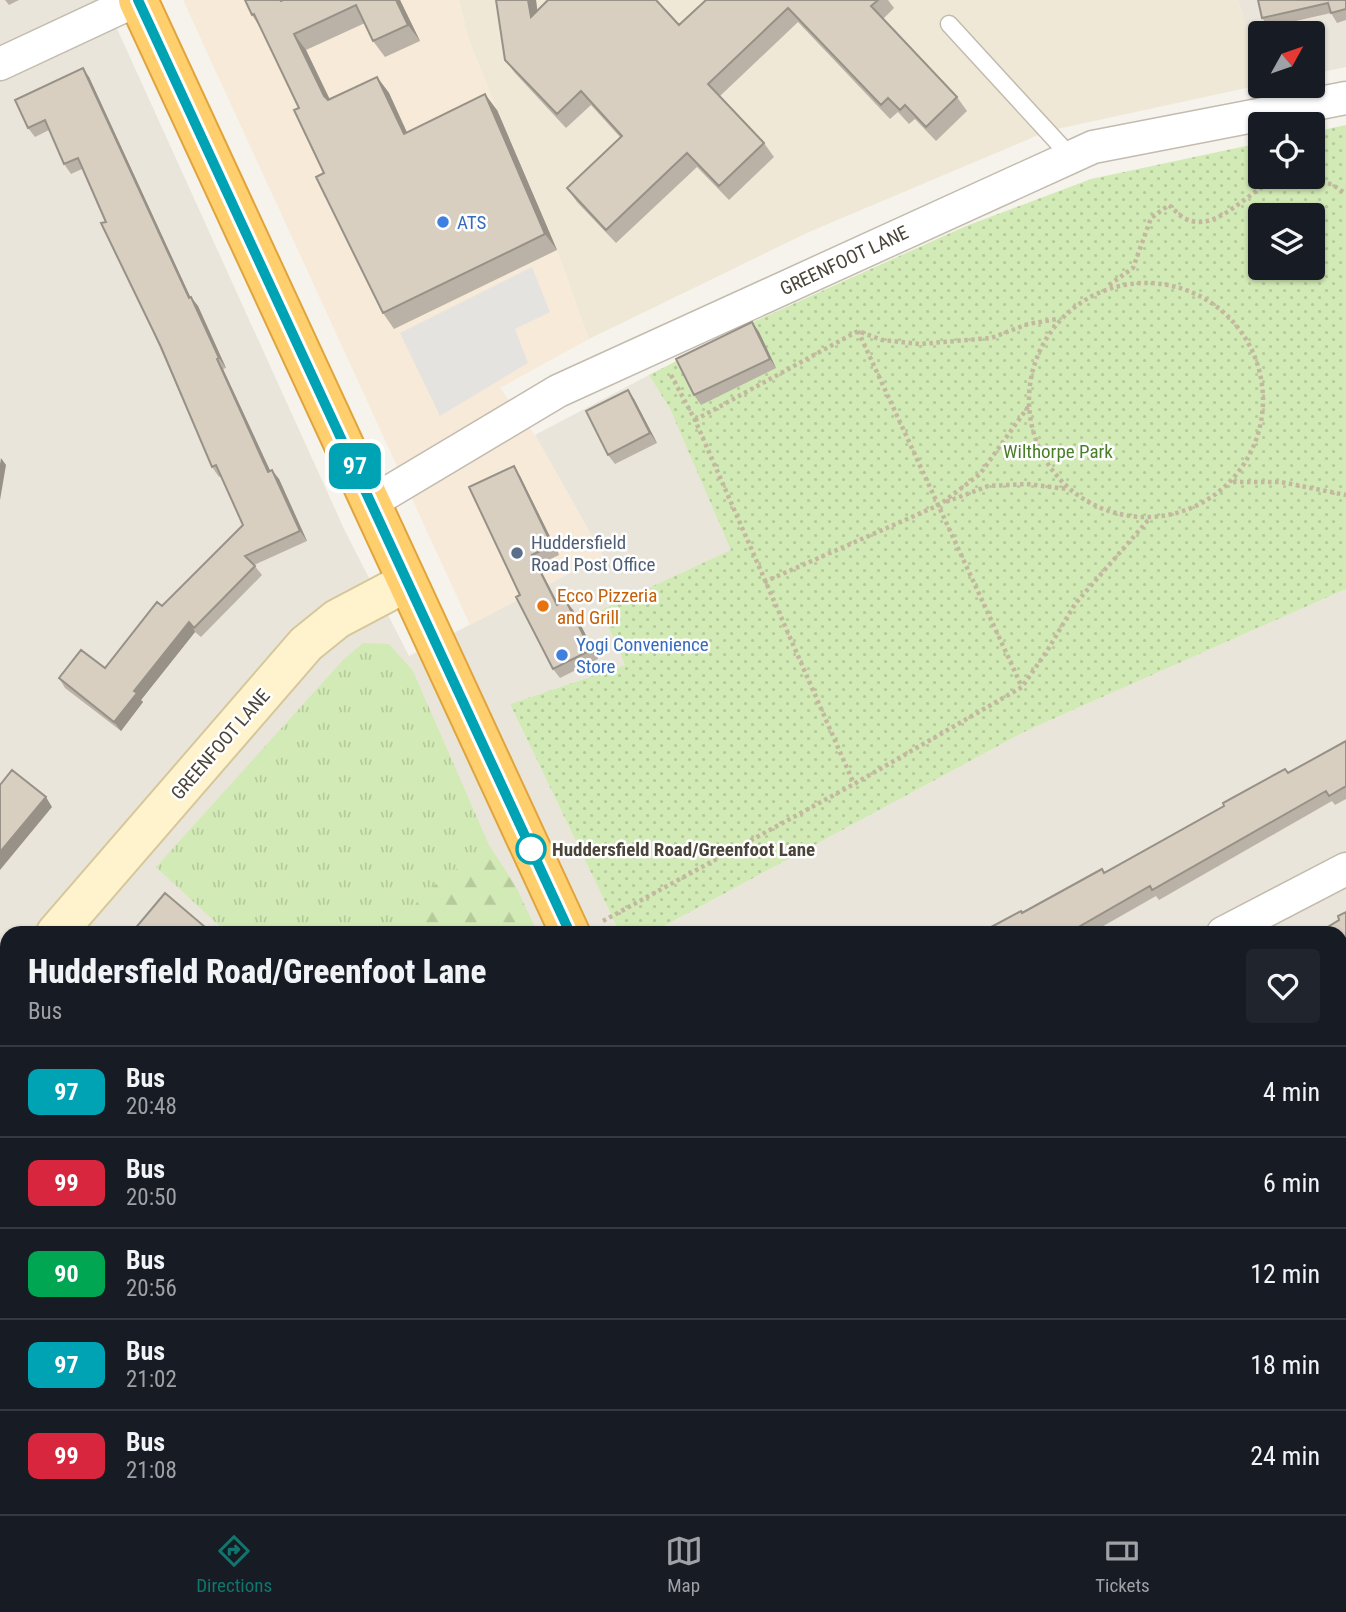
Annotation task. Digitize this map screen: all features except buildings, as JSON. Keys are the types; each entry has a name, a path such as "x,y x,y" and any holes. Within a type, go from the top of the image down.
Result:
{"highway":[{"path":"138,0 407,582 579,926"}],"street":[{"path":"0,64 138,0"},
{"name":"GREENFOOT LANE","path":"372,502 558,391 1093,147 1346,98"},
{"name":"GREENFOOT LANE","path":"62,926 306,644 337,619 407,582"},
{"path":"1236,926 1346,869"}],"lane":[{"path":"949,24 1070,157"}],"path":[{"path":"1325,182 1346,194"},
{"path":"695,420 858,331 882,340 920,345 991,338 1028,324 1058,319 1133,268 1152,218 1170,205 1187,220 1211,221 1258,189"},
{"path":"1058,319 1032,363 1028,407 1043,457 1069,489 1097,508 1150,518 1199,506 1233,482 1246,466 1262,428 1266,403 1252,343 1218,304 1168,282 1108,286"},
{"path":"858,331 1022,687"},
{"path":"656,346 695,420 854,784"},
{"path":"939,505 980,474 1028,407"},
{"path":"1233,482 1281,482 1346,495"},
{"path":"764,582 988,486 1027,484 1069,489"},
{"path":"588,926 854,784 1022,687 1075,604 1150,518"}],"shaded area":[{"path":"0,0 104,0 345,531 409,656 603,556 535,435 649,375 670,409 732,550 601,610 625,665 510,704 617,926 0,926"},
{"path":"183,0 459,0 468,37 557,250 589,339 500,388 535,435 603,556 470,625"},
{"path":"459,0 1238,0 1248,35 1248,88 1048,131 809,232 589,339 557,250 468,37"},
{"path":"1238,0 1346,0 1346,67 1325,71 1325,21 1248,21 1248,35"},
{"path":"532,267 550,312 515,329 528,363 440,416 400,333"},
{"path":"1346,589 1346,926 664,926 1026,731"}],"green space":[{"name":"Wilthorpe Park","path":"1346,125 1346,589 1026,731 664,926 617,926 510,704 625,665 601,610 731,550 670,409 649,375 753,322 966,226 1091,179 1248,146 1248,189 1325,189 1325,129"},
{"path":"363,643 389,644 413,671 489,845 422,894 402,926 219,926 156,867 343,660"},
{"path":"489,845 515,885 535,926 402,926 422,894"}],"bus line":[{"name":"97","path":"138,0 567,926"}],"place":[{"name":"ATS","path":"443,222"},
{"name":"Huddersfield Road Post Office","path":"517,553"},
{"name":"Ecco Pizzeria and Grill","path":"543,606"},
{"name":"Yogi Convenience Store","path":"562,655"},
{"name":"Huddersfield Road/Greenfoot Lane","path":"531,849"}]}
